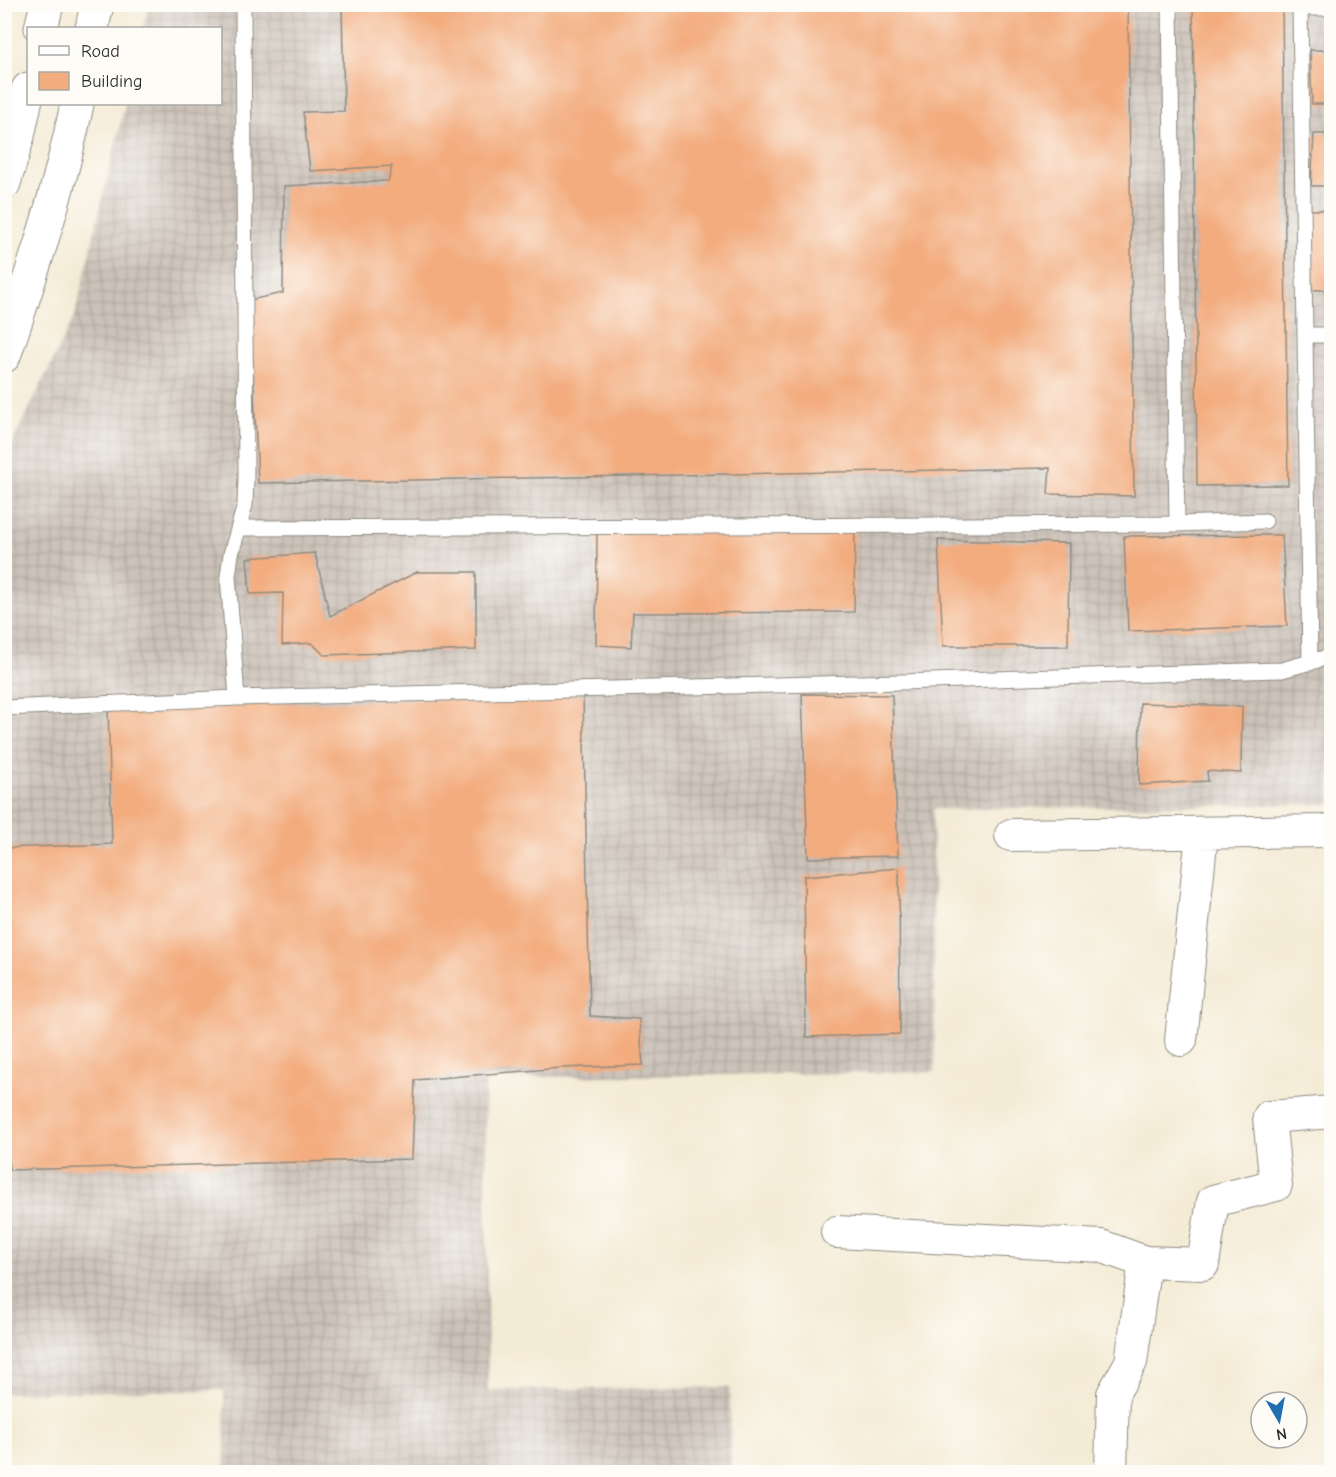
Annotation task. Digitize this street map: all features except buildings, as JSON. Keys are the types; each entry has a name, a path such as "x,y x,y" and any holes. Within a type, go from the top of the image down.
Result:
{"highway":[{"path":"41,27 47,4"},
{"path":"92,27 97,4"},
{"path":"4,183 18,136 27,94"},
{"path":"4,356 36,262 71,137 77,105"}],"street":[{"path":"1011,835 1332,831"},
{"path":"1181,1040 1202,833"},
{"path":"837,1232 1101,1246 1145,1262 1203,1264 1213,1201 1276,1185 1269,1116 1332,1112"},
{"path":"1111,1473 1113,1394 1131,1362 1145,1262"}],"lane":[{"path":"237,698 228,576 231,554 244,505 246,477 243,4"},
{"path":"1170,4 1177,524"},
{"path":"1310,663 1300,9 1332,8"},
{"path":"1305,336 1332,335"},
{"path":"239,528 1177,524 1265,521"},
{"path":"4,708 237,698 1282,670 1332,656"}],"shaded area":[{"path":"149,5 1331,5 1331,804 933,809 935,1072 485,1078 488,1390 730,1387 731,1472 225,1472 224,1390 5,1393 4,460 75,315 125,105 222,105 222,27 143,27"}]}
